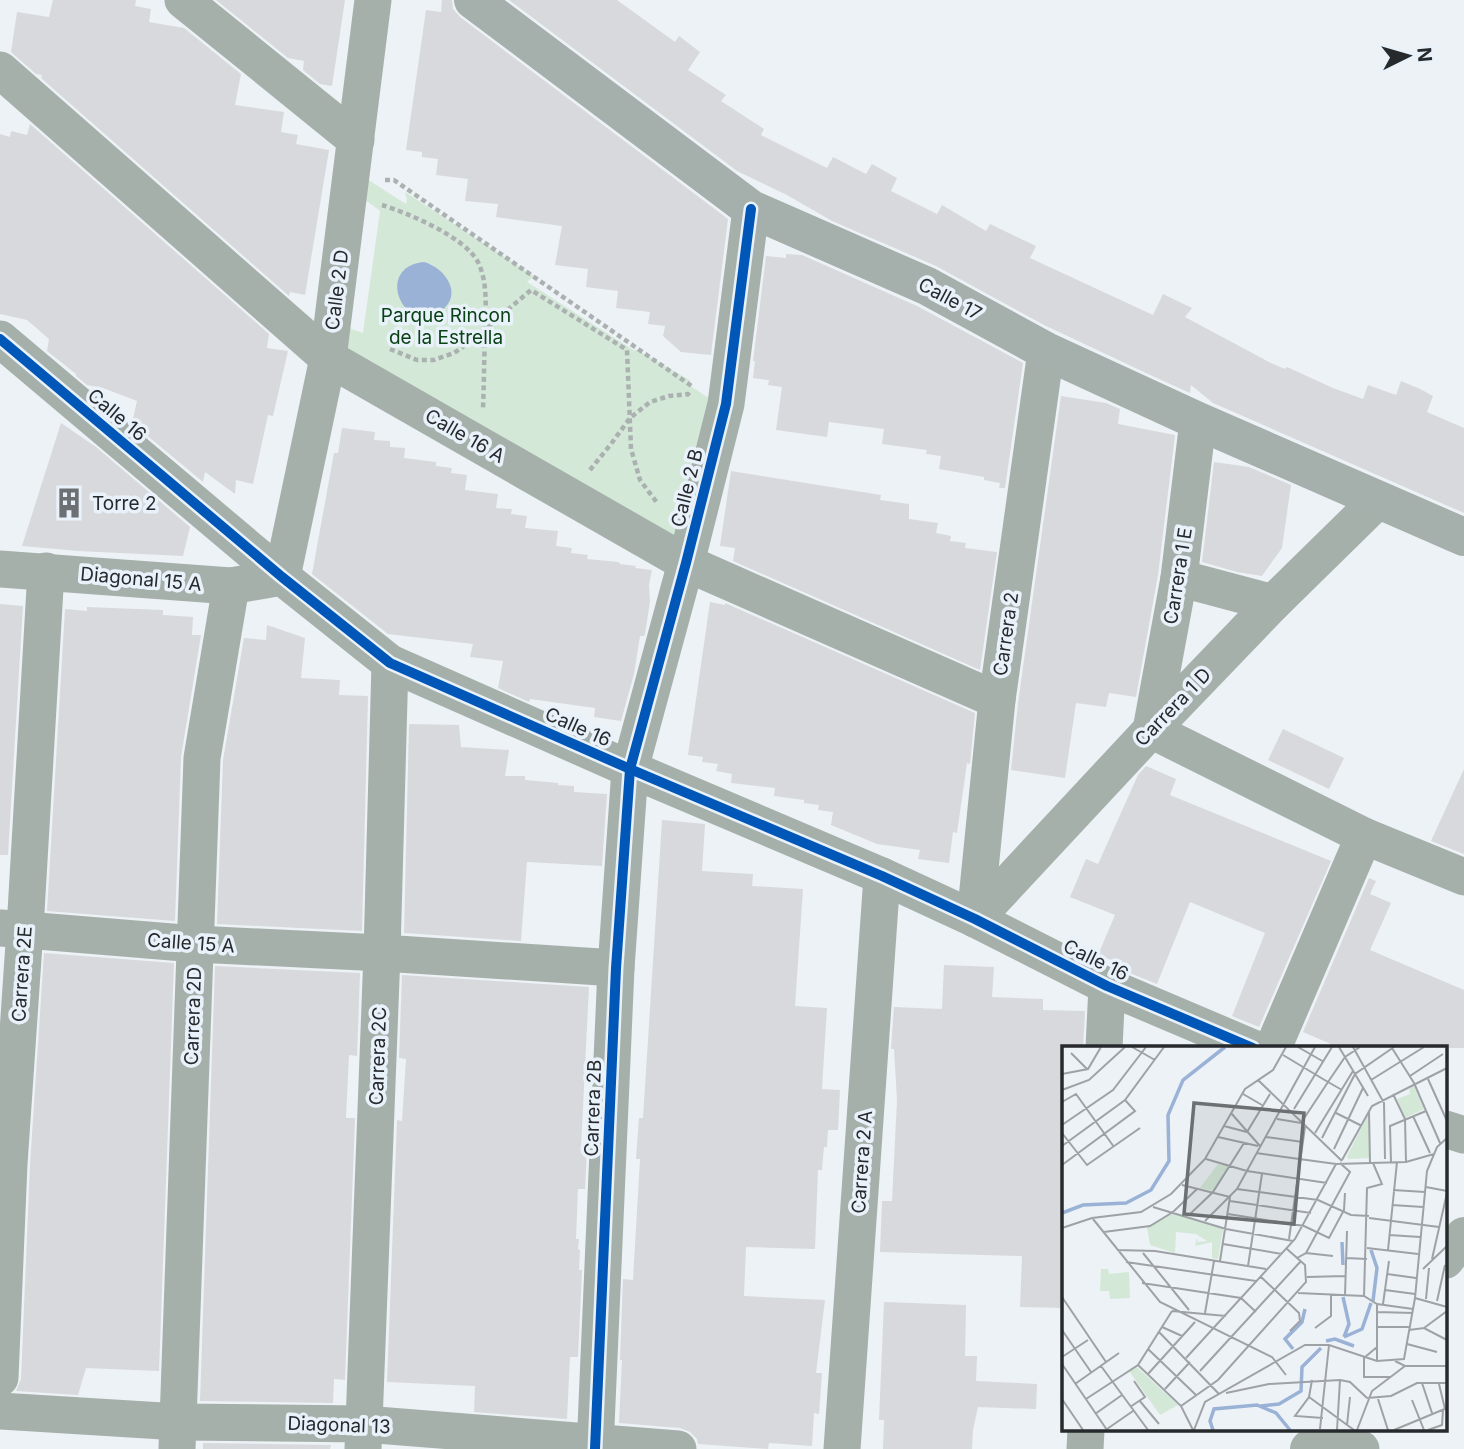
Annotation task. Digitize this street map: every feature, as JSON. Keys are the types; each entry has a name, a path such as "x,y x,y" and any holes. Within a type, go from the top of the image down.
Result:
{"main road":[{"name":"Calle 17","path":"473,0 751,209 928,286 1046,351 1198,421 1464,537"}],"street":[{"path":"183,0 356,140"},
{"name":"Calle 2 D","path":"282,577 328,358 373,0"},
{"name":"Calle 16 A","path":"0,70 328,358 686,563 997,699"},
{"name":"Calle 2 B","path":"630,769 726,404 751,209"},
{"name":"Calle 16","path":"0,339 282,577 390,663 882,876 975,919 1107,986 1248,1046"},
{"name":"Carrera 2","path":"975,919 997,699 1046,351"},
{"name":"Carrera 1 E","path":"1151,730 1179,578 1198,421"},
{"name":"Carrera 1 D","path":"975,919 1273,603 1378,500"},
{"name":"Diagonal 15 A","path":"0,569 231,586 282,577"},
{"name":"Carrera 2E","path":"0,1378 9,1164 13,929 46,571"},
{"path":"1179,578 1273,603"},
{"name":"Carrera 2D","path":"178,1435 202,758 231,586"},
{"name":"Carrera 2C","path":"364,1437 390,663"},
{"path":"1151,730 1364,836 1464,877"},
{"name":"Carrera 2B","path":"596,1445 616,968 630,769"},
{"path":"1274,1046 1364,836"},
{"name":"Carrera 2 A","path":"842,1449 882,876"},
{"name":"Calle 15 A","path":"13,929 196,944 616,968"},
{"path":"1104,1046 1107,986"},
{"path":"1446,1129 1464,1135"},
{"path":"1446,1259 1464,1236"},
{"name":"Diagonal 13","path":"0,1411 178,1435 364,1437 678,1449"},
{"path":"1323,1435 1361,1449"}],"path":[{"path":"380,180 394,180 696,389"},
{"path":"377,203 402,211 439,230 465,246 477,261 486,301 482,414"},
{"path":"385,347 417,360 434,360 454,353 531,290 627,350 631,449 640,480 664,511"},
{"path":"589,470 630,418 650,402 688,394 697,402"}],"green space":[{"name":"Parque Rincon de la Estrella","path":"367,179 406,204 405,192 534,276 527,282 635,351 636,349 691,381 686,383 718,404 678,545 339,360 346,327 363,333 380,211 364,199"}],"water":[{"path":"424,262 445,276 451,290 448,304 428,317 416,315 406,308 397,287 400,275 409,267"}],"building":[{"path":"53,0 136,0 135,6 151,9 149,22 184,28 241,74 235,105 284,112 281,132 298,135 296,144 329,150 305,295 290,292 289,296 41,78 42,75 36,74 11,52 17,12 49,17"},
{"path":"216,0 345,0 332,86 320,84 303,70 304,61 288,58"},
{"path":"442,0 452,0 453,9 460,17 728,219 711,355 681,352 663,336 665,326 648,324 650,312 616,308 618,291 586,287 588,269 555,265 562,226 496,217 498,204 465,201 468,179 436,175 438,159 422,157 422,152 406,150 426,10 441,12"},
{"path":"509,0 617,0 675,42 679,36 700,52 688,70 726,95 721,101 764,129 761,135 827,168 833,157 866,174 872,164 897,178 891,191 937,214 942,205 986,231 990,224 1036,246 1030,258 1153,315 1163,294 1192,308 1185,317 1269,362 1285,369 1287,367 1333,388 1363,399 1368,385 1396,395 1401,381 1420,389 1433,396 1427,412 1464,428 1464,513 1213,403 1191,385 1190,393 1146,373 1044,325 936,266 832,221 737,171"},
{"path":"30,124 269,334 267,348 288,351 273,416 268,415 253,484 236,480 235,494 205,472 203,482 132,423 137,401 87,385 47,351 49,339 27,320 0,314 0,134 10,137 11,131 27,135"},
{"path":"786,254 802,255 917,306 1023,363 1005,488 999,488 1000,483 984,480 984,477 939,469 941,456 926,454 927,450 882,444 884,429 829,422 827,437 776,430 782,387 768,385 769,380 753,378 753,361 766,256 786,258"},
{"path":"1061,396 1106,403 1120,409 1118,424 1175,435 1158,575 1136,697 1109,693 1106,707 1076,703 1065,778 1011,770"},
{"path":"61,423 96,447 190,527 183,556 22,546"},
{"path":"342,428 375,432 374,440 390,441 390,447 405,448 404,458 436,462 436,466 452,468 451,473 467,475 465,490 498,494 496,508 512,509 511,514 527,516 525,528 558,531 556,546 572,548 571,553 588,555 587,559 619,562 652,570 645,634 640,636 634,674 621,721 594,717 595,708 530,699 529,702 498,688 503,661 470,657 473,644 388,634 312,574 334,453 338,453"},
{"path":"1214,462 1249,467 1291,485 1282,548 1262,576 1202,562"},
{"path":"731,471 881,495 880,500 909,504 909,519 938,523 936,533 951,536 950,541 966,543 965,548 997,552 980,670 733,561 735,548 720,546"},
{"path":"710,602 725,603 975,713 970,764 967,763 957,833 953,832 949,863 918,859 920,850 877,844 831,825 833,812 818,810 819,805 774,796 775,788 731,783 732,774 716,771 718,764 702,762 703,757 688,755"},
{"path":"0,604 23,606 8,855 0,855"},
{"path":"87,607 163,610 163,615 193,617 192,635 201,635 181,757 175,921 47,911 65,609 87,611"},
{"path":"267,625 305,638 301,678 340,680 339,695 368,696 362,931 217,924 223,760 244,638 266,640"},
{"path":"409,724 459,725 461,747 509,750 505,776 525,776 525,780 574,786 574,792 607,794 602,866 527,862 521,941 404,933"},
{"path":"1283,729 1344,758 1329,789 1268,760"},
{"path":"1146,766 1176,779 1170,795 1331,861 1259,1027 1232,1016 1265,933 1190,902 1157,984 1120,969 1122,964 1098,955 1115,915 1070,897 1086,859 1098,864 1138,775"},
{"path":"1464,769 1464,854 1431,841"},
{"path":"662,820 705,824 702,871 753,874 752,886 803,889 795,1006 827,1008 822,1089 840,1090 838,1130 828,1130 822,1170 818,1170 815,1249 746,1247 744,1296 825,1300 816,1373 822,1373 819,1414 814,1413 812,1446 769,1443 768,1449 698,1444 690,1432 680,1428 619,1423 623,1279 633,1280 640,1159 636,1159 639,1118 643,1118"},
{"path":"1369,878 1376,881 1370,894 1391,903 1370,950 1464,990 1464,1048 1335,1046 1303,1032"},
{"path":"44,953 174,963 159,1371 86,1368 78,1395 16,1391 21,1379 30,1165"},
{"path":"944,965 994,967 992,997 1043,999 1043,1010 1085,1011 1083,1046 1062,1046 1062,1308 1020,1307 1022,1256 880,1252 882,1201 892,1201 897,1100 894,1049 891,1049 894,1007 942,1009"},
{"path":"215,966 360,973 357,1056 349,1055 346,1118 355,1118 345,1380 334,1379 333,1403 200,1401"},
{"path":"402,975 589,987 581,1148 587,1149 585,1189 578,1189 576,1239 579,1239 579,1270 582,1270 578,1357 570,1357 567,1419 474,1412 475,1386 387,1382 397,1120 402,1121 406,1059 399,1058"},
{"path":"884,1302 966,1305 965,1356 977,1356 976,1381 1037,1384 1036,1409 978,1407 972,1449 883,1449 884,1420 879,1420"},
{"path":"203,1443 331,1445 330,1449 203,1449"}],"cycle path":[{"path":"595,1449 616,968 630,769 726,404 751,209"},
{"path":"0,339 282,577 390,663 882,876 975,919 1107,986 1248,1046"}],"place":[{"name":"Torre 2","path":"69,503"}]}
